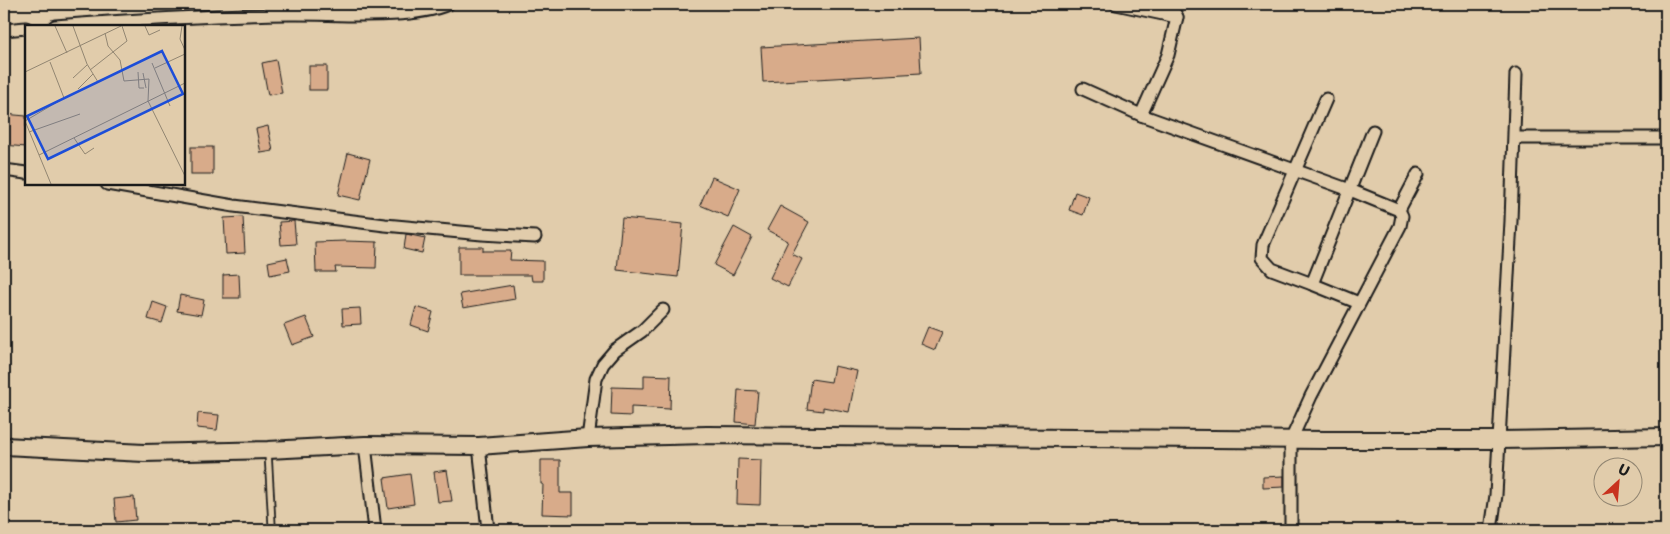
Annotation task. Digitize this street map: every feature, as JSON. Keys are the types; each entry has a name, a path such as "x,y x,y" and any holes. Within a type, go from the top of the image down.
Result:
{"street":[{"path":"70,25 208,16 388,14 437,8 448,4"},
{"path":"1116,4 1177,17"},
{"path":"1141,115 1168,55 1177,17 1170,4"},
{"path":"4,30 25,28"},
{"path":"1491,530 1496,495 1516,74"},
{"path":"1083,89 1141,115 1350,190 1399,210 1402,216 1400,226 1311,396 1291,440 1291,530"},
{"path":"1326,98 1296,172 1263,245 1262,258 1272,269 1359,303"},
{"path":"1312,284 1373,131"},
{"path":"1514,138 1666,138"},
{"path":"4,170 25,173"},
{"path":"1399,210 1418,174"},
{"path":"113,185 234,206 385,225 536,237"},
{"path":"588,438 596,379 603,364 615,350 642,331 663,310"},
{"path":"4,446 144,453 366,445 479,446 588,438 707,435 1291,440 1499,440 1666,437"},
{"path":"366,445 375,530"},
{"path":"479,446 488,530"}],"lane":[{"path":"268,450 272,525"}],"building":[{"path":"919,38 921,73 763,82 761,47"},
{"path":"276,60 282,93 268,95 262,63"},
{"path":"309,66 327,66 327,90 309,90"},
{"path":"4,114 25,116 25,147 4,145"},
{"path":"268,126 273,151 261,153 256,129"},
{"path":"191,147 213,147 213,174 191,174"},
{"path":"348,153 370,159 360,200 338,195"},
{"path":"712,177 740,189 728,217 700,205"},
{"path":"1075,192 1089,197 1083,215 1069,210"},
{"path":"780,206 809,222 792,254 802,259 788,287 770,278 788,241 767,230"},
{"path":"243,217 245,253 226,254 224,218"},
{"path":"622,218 683,224 678,277 617,270"},
{"path":"294,221 296,244 281,245 279,222"},
{"path":"734,227 752,237 733,275 714,265"},
{"path":"406,234 425,238 422,253 404,249"},
{"path":"315,242 377,242 376,268 335,267 336,272 316,272"},
{"path":"459,247 483,247 483,251 511,251 510,260 543,261 543,281 532,281 531,275 459,275"},
{"path":"287,258 290,271 270,275 268,262"},
{"path":"239,274 240,298 223,298 223,275"},
{"path":"513,285 515,299 463,308 460,294"},
{"path":"180,295 204,300 201,315 177,311"},
{"path":"153,302 167,307 162,323 148,319"},
{"path":"416,307 433,312 428,331 411,325"},
{"path":"360,308 361,324 343,325 342,309"},
{"path":"306,317 314,337 292,345 284,325"},
{"path":"928,327 942,332 935,350 921,344"},
{"path":"834,366 857,371 849,412 823,407 823,411 807,409 811,379 831,382"},
{"path":"644,375 671,376 670,409 631,407 631,416 611,415 612,387 644,388"},
{"path":"738,390 758,391 755,424 736,422"},
{"path":"198,413 219,415 217,430 197,428"},
{"path":"738,459 761,460 760,505 737,504"},
{"path":"541,460 560,460 560,493 573,493 573,515 542,514 543,484 541,484"},
{"path":"447,470 452,501 438,502 434,472"},
{"path":"410,474 414,504 388,508 384,478"},
{"path":"1284,476 1284,487 1263,488 1263,477"},
{"path":"134,497 136,520 116,522 114,499"}]}
